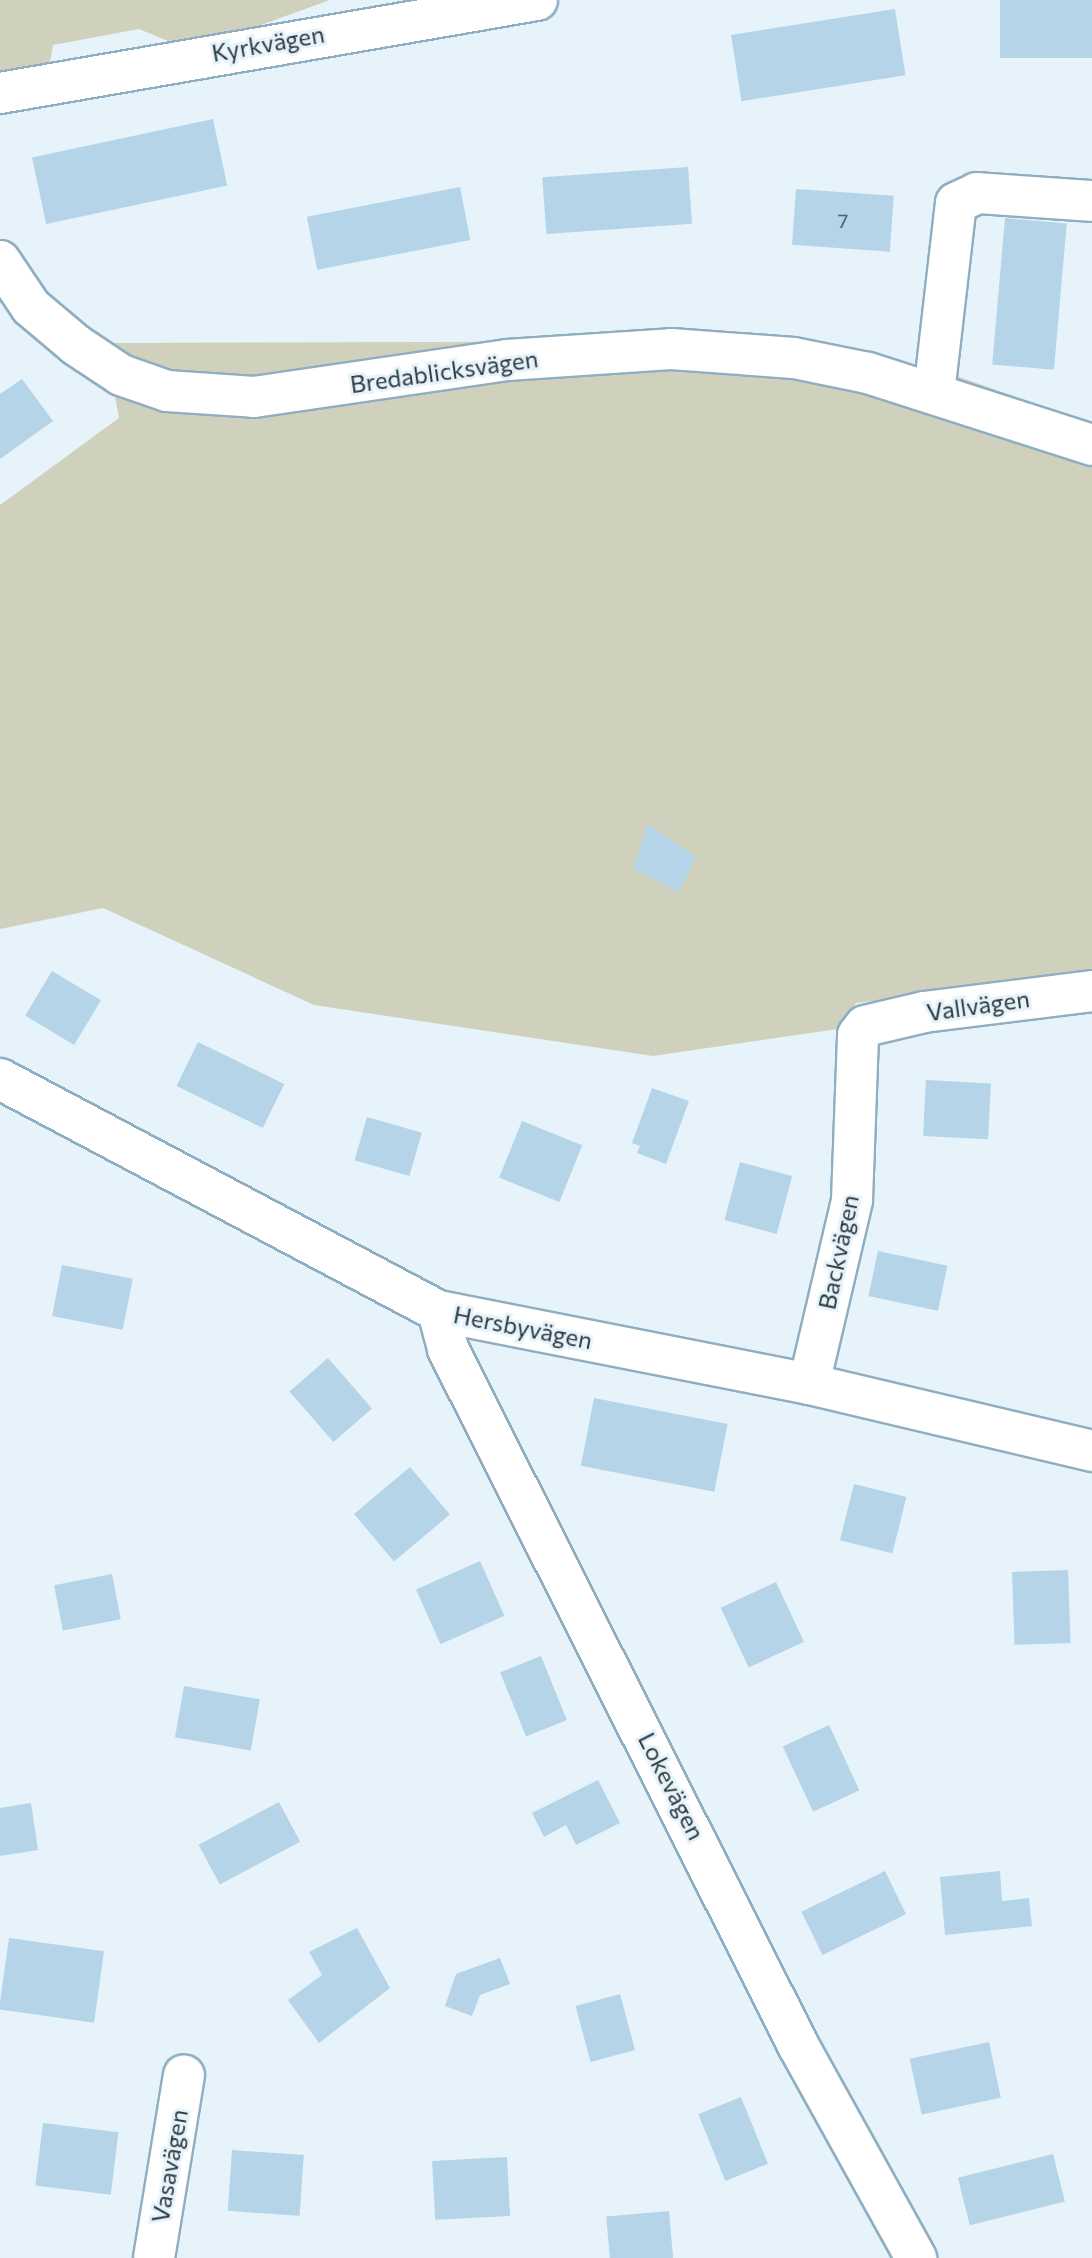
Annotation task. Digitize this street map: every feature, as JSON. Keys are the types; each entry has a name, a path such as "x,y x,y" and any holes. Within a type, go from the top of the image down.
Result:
{"street":[{"name":"Kyrkvägen","path":"0,93 537,0"},
{"path":"934,393 956,203 977,193 1092,201"},
{"name":"Bredablicksvägen","path":"0,261 31,307 121,375 212,398 507,360 671,349 794,358 934,393 1092,445"},
{"name":"Vallvägen","path":"865,1026 1092,991"},
{"name":"Backvägen","path":"809,1384 852,1200 858,1035 865,1026"},
{"name":"Hersbyvägen","path":"0,1079 438,1311 809,1384 1092,1451"},
{"name":"Lokevägen","path":"438,1311 448,1349 820,2088 916,2258"},
{"name":"Vasavägen","path":"154,2258 184,2075"}],"green space":[{"path":"0,0 330,0 250,29 168,41 139,29 53,45 50,62 0,74"},
{"path":"719,341 948,373 1078,419 1092,446 1092,976 856,1003 838,1029 653,1056 314,1005 103,908 0,929 0,505 119,418 105,343"}],"building":[{"path":"1000,0 1092,0 1092,58 1000,58"},
{"path":"895,9 905,75 742,101 731,35"},
{"path":"213,119 227,186 46,224 32,157"},
{"path":"688,167 692,224 546,234 542,177"},
{"path":"460,187 470,240 317,270 307,217"},
{"path":"796,189 894,196 890,252 792,245"},
{"path":"1005,218 1067,223 1054,370 992,364"},
{"path":"22,379 53,421 0,459 0,394"},
{"path":"648,824 696,857 679,892 633,869"},
{"path":"52,971 101,1000 74,1045 25,1016"},
{"path":"198,1042 284,1084 263,1128 177,1086"},
{"path":"926,1080 991,1083 988,1139 923,1136"},
{"path":"652,1088 689,1101 666,1164 637,1153 640,1146 632,1143"},
{"path":"367,1117 422,1133 409,1176 355,1160"},
{"path":"522,1121 582,1145 559,1202 499,1178"},
{"path":"740,1162 792,1176 777,1234 724,1220"},
{"path":"878,1251 947,1266 938,1311 868,1296"},
{"path":"62,1265 133,1279 123,1330 52,1316"},
{"path":"328,1358 372,1409 333,1442 290,1391"},
{"path":"594,1398 728,1424 714,1492 581,1466"},
{"path":"410,1467 450,1514 394,1561 354,1514"},
{"path":"854,1484 906,1497 892,1553 840,1540"},
{"path":"480,1561 504,1616 440,1644 416,1589"},
{"path":"1068,1570 1071,1643 1015,1645 1012,1572"},
{"path":"112,1574 121,1619 63,1630 54,1585"},
{"path":"776,1582 804,1642 749,1668 721,1608"},
{"path":"541,1656 567,1720 526,1736 500,1672"},
{"path":"184,1686 260,1699 251,1751 175,1737"},
{"path":"829,1725 859,1790 813,1812 783,1747"},
{"path":"598,1780 620,1823 576,1845 566,1825 544,1837 532,1813"},
{"path":"279,1802 300,1842 220,1884 199,1845"},
{"path":"31,1803 38,1850 0,1856 0,1808"},
{"path":"885,1871 906,1914 822,1955 801,1912"},
{"path":"1000,1871 1002,1901 1029,1898 1032,1926 945,1935 940,1877"},
{"path":"357,1928 390,1988 319,2043 288,2000 322,1975 309,1952"},
{"path":"9,1938 104,1951 94,2023 0,2009"},
{"path":"500,1958 510,1984 480,1995 472,2016 445,2006 456,1974"},
{"path":"620,1994 635,2050 591,2062 576,2006"},
{"path":"989,2042 1001,2098 922,2115 910,2059"},
{"path":"741,2097 768,2164 725,2181 698,2114"},
{"path":"43,2123 118,2132 111,2195 35,2186"},
{"path":"232,2150 304,2155 300,2216 228,2211"},
{"path":"1053,2154 1065,2202 970,2225 958,2178"},
{"path":"507,2157 510,2216 435,2220 432,2161"},
{"path":"669,2211 673,2258 610,2258 606,2216"}]}
